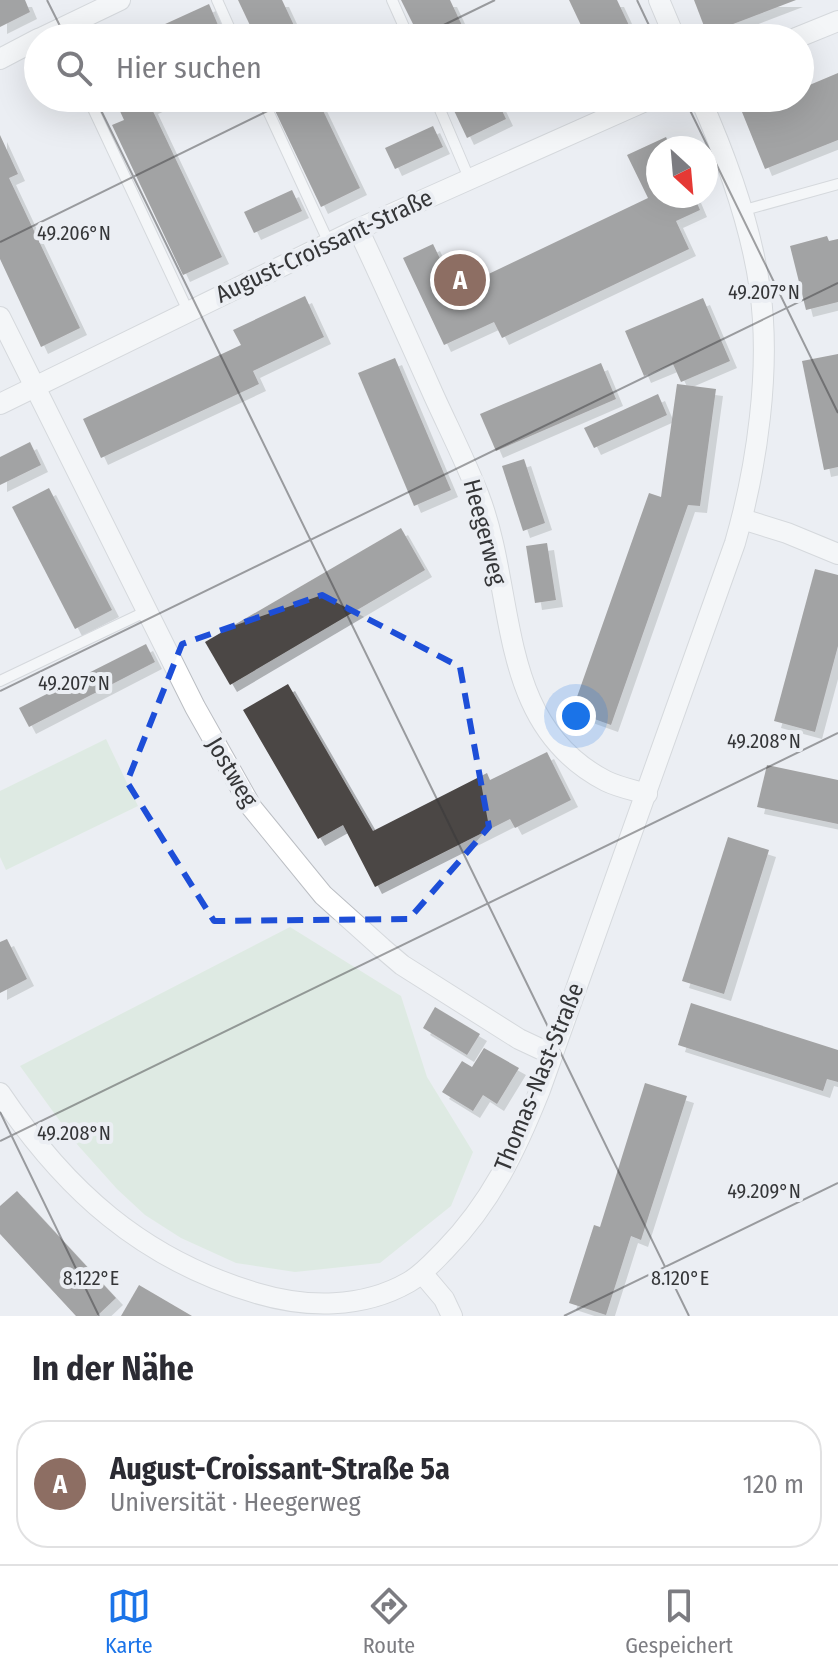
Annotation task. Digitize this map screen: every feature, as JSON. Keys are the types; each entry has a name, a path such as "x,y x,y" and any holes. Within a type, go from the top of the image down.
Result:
{"street":[{"path":"73,24 120,0"},
{"path":"659,0 669,24"},
{"path":"814,31 838,21"},
{"path":"0,59 24,48"},
{"name":"August-Croissant-Straße","path":"0,404 358,229 620,112"},
{"name":"Thomas-Nast-Straße","path":"0,1093 63,1173 119,1225 171,1260 291,1310 371,1297 409,1282 422,1273 469,1224 507,1167 551,1054 647,794 742,519 757,442 763,347 760,289 724,154 706,112"},
{"name":"Heegerweg","path":"358,229 480,498 495,555 516,663 531,700 555,739 581,764 609,782 647,794"},
{"name":"Jostweg","path":"0,317 147,611 252,808 323,895 402,965 519,1039 551,1054"},
{"path":"742,519 838,554"},
{"path":"422,1273 444,1299 452,1316"}],"lane":[{"path":"217,0 228,24"},
{"path":"392,0 403,24"},
{"path":"95,112 188,311"},
{"path":"268,112 329,243"},
{"path":"441,112 469,178"},
{"path":"741,211 838,184"},
{"path":"0,681 147,611"}],"highlighted area":[{"path":"322,595 460,667 489,827 409,919 214,921 127,782 182,644"}],"green space":[{"path":"106,739 138,806 6,870 0,857 0,791"},
{"path":"290,927 401,996 427,1077 473,1152 451,1206 380,1263 295,1272 236,1263 181,1238 145,1215 117,1189 75,1142 20,1066"}],"building":[{"path":"0,0 25,0 30,12 0,27"},
{"path":"238,0 282,0 293,24 249,24"},
{"path":"401,0 450,0 461,24 413,24"},
{"path":"569,0 617,0 628,24 580,24"},
{"path":"694,0 796,0 733,24 703,24"},
{"path":"209,4 218,24 165,24"},
{"path":"838,73 838,140 765,169 742,112 814,112 814,83"},
{"path":"120,112 153,112 222,257 183,275 112,125 124,120"},
{"path":"276,112 324,112 360,188 321,207"},
{"path":"455,112 503,112 506,119 467,138"},
{"path":"433,126 443,147 395,169 385,148"},
{"path":"0,135 18,174 9,178 80,328 41,347 0,259"},
{"path":"646,146 646,194 627,155"},
{"path":"292,190 302,211 254,233 244,212"},
{"path":"646,199 646,208 700,210 676,221 689,249 502,338 494,322 444,345 403,258 433,244 455,290"},
{"path":"827,236 829,241 838,239 838,302 806,310 790,246"},
{"path":"305,296 324,337 253,371 259,384 101,458 83,419 241,345 233,330"},
{"path":"703,298 730,361 681,382 673,364 644,376 625,331"},
{"path":"838,354 838,467 824,470 802,361"},
{"path":"395,358 451,490 414,506 358,373"},
{"path":"601,363 616,399 496,451 480,414"},
{"path":"677,384 716,389 700,506 688,505 611,725 572,711 649,493 661,497"},
{"path":"658,394 667,415 594,448 584,428"},
{"path":"30,442 41,465 0,485 0,457"},
{"path":"524,459 545,523 523,531 502,466"},
{"path":"49,488 112,610 75,629 12,507"},
{"path":"401,528 425,570 230,685 205,642"},
{"path":"547,543 556,600 535,603 526,546"},
{"path":"815,569 838,575 838,646 815,732 774,721"},
{"path":"146,644 155,662 29,727 19,708"},
{"path":"288,684 373,831 487,773 490,780 547,752 571,800 515,828 510,819 375,887 343,825 318,839 243,710"},
{"path":"767,765 838,780 838,824 757,807"},
{"path":"728,837 769,850 724,994 682,981"},
{"path":"7,939 27,979 0,993 0,942"},
{"path":"691,1003 838,1050 838,1082 827,1079 823,1091 678,1045"},
{"path":"435,1007 480,1034 467,1055 423,1028"},
{"path":"484,1048 519,1068 497,1104 483,1095 473,1111 442,1092 462,1061 472,1067"},
{"path":"645,1083 687,1096 641,1240 631,1236 606,1315 569,1303 594,1225 600,1227"},
{"path":"17,1191 116,1298 97,1316 76,1316 0,1234 0,1206"},
{"path":"139,1285 192,1316 121,1316"}],"place":[{"name":"August-Croissant-Straße 5a","path":"460,280"}]}
